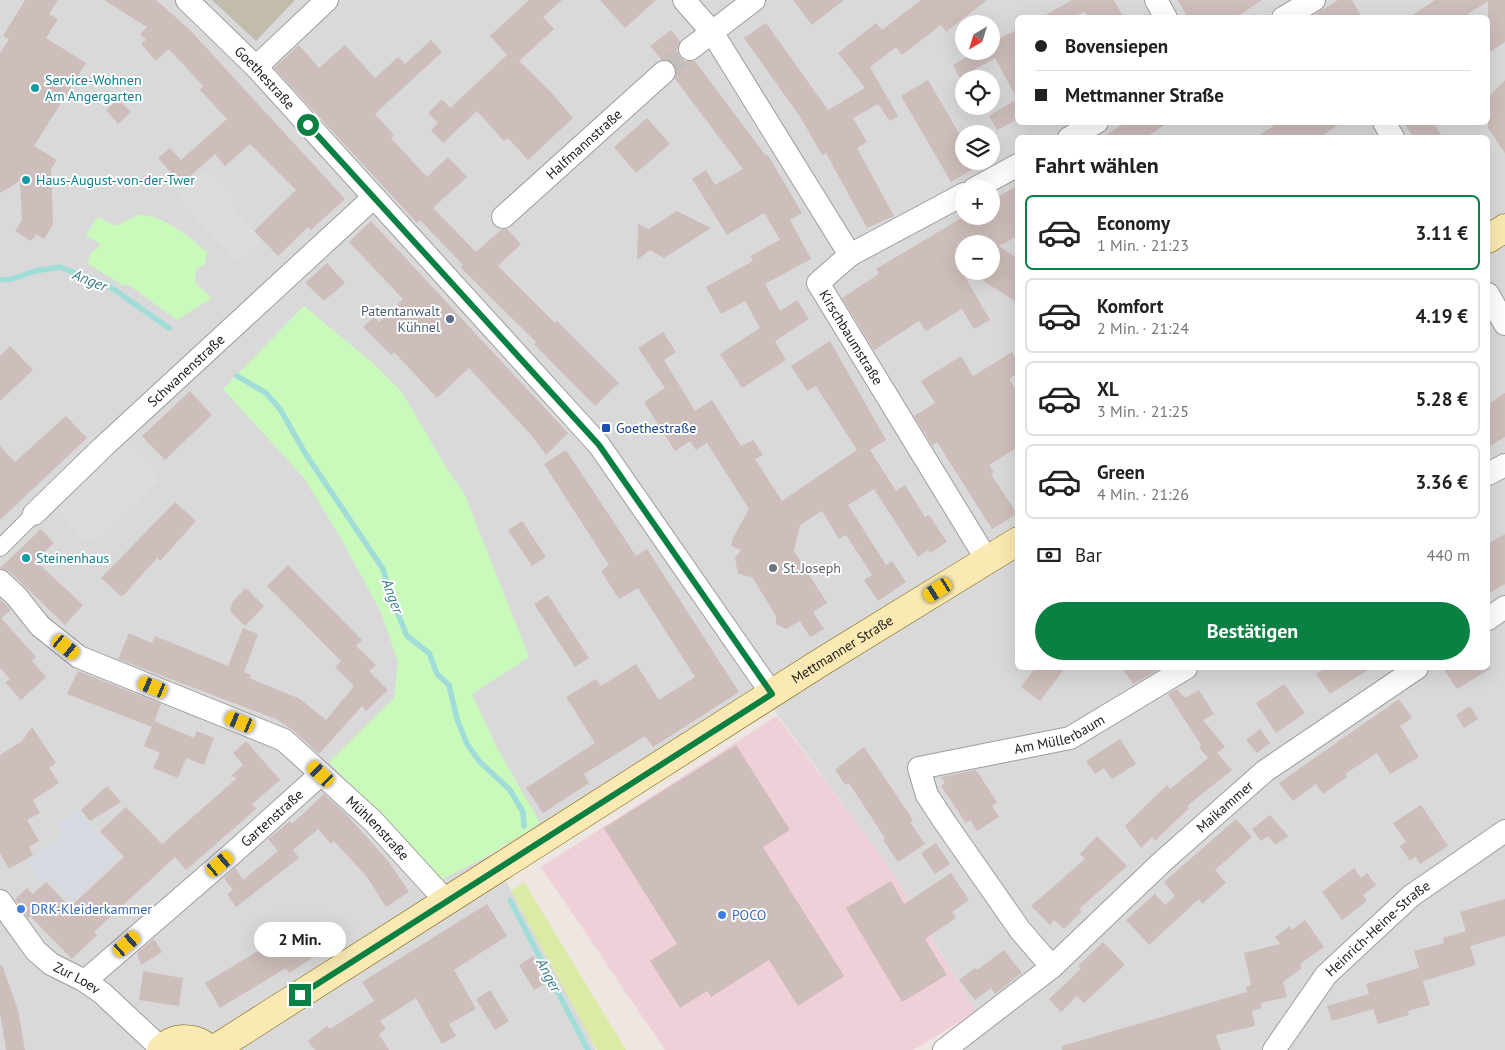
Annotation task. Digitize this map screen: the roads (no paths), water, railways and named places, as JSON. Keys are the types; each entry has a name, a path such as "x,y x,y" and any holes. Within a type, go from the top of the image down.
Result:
{"main road":[{"path":"1490,238 1505,228"},
{"name":"Mettmanner Straße","path":"212,1050 772,694 1015,543"},
{"path":"162,1049 173,1040 193,1039 212,1050"}],"street":[{"name":"Goethestraße","path":"187,0 256,67 599,445 772,694"},
{"path":"256,67 327,0"},
{"path":"684,0 712,32 850,256 955,199"},
{"path":"690,49 754,0"},
{"path":"1156,0 1164,15"},
{"path":"1288,15 1314,0"},
{"name":"Halfmannstraße","path":"503,217 664,72"},
{"path":"1074,135 1092,125"},
{"path":"990,180 1015,167"},
{"name":"Schwanenstraße","path":"0,548 110,441 374,196"},
{"name":"Kirschbaumstraße","path":"850,256 818,283 987,560"},
{"path":"1490,298 1505,324"},
{"path":"1490,473 1505,465"},
{"name":"Mühlenstraße","path":"0,581 17,597 40,626 79,657 284,740 373,821 446,901"},
{"path":"1490,618 1505,607"},
{"name":"Am Müllerbaum","path":"1052,967 1020,930 944,821 927,795 919,768 1070,738 1183,670"},
{"name":"Maikammer","path":"944,1050 1052,967 1163,861 1265,772 1414,670"},
{"name":"Gartenstraße","path":"85,980 233,853 321,774"},
{"name":"Heinrich-Heine-Straße","path":"1274,1050 1326,975 1411,896 1505,831"},
{"name":"Zur Loev","path":"0,901 36,951 58,968 85,980 126,1014 162,1049"}],"waterway":[{"name":"Anger","path":"0,280 12,279 35,271 60,267 109,286 169,328"},
{"name":"Anger","path":"237,376 266,393 280,409 305,453 383,569 393,602 407,636 429,653 437,674 449,685 457,719 467,744 479,761 510,790 523,812 524,826"},
{"name":"Anger","path":"510,900 588,1050"}],"tunnel":[{"path":"664,72 690,49"}],"place":[{"name":"Service-Wohnen Am Angergarten","path":"35,88"},
{"name":"Haus-August-von-der-Twer","path":"26,180"},
{"name":"Patentanwalt Kühnel","path":"450,319"},
{"name":"Goethestraße","path":"606,428"},
{"name":"Steinenhaus","path":"26,558"},
{"name":"St. Joseph","path":"773,568"},
{"name":"DRK-Kleiderkammer","path":"21,909"},
{"name":"POCO","path":"722,915"}]}
